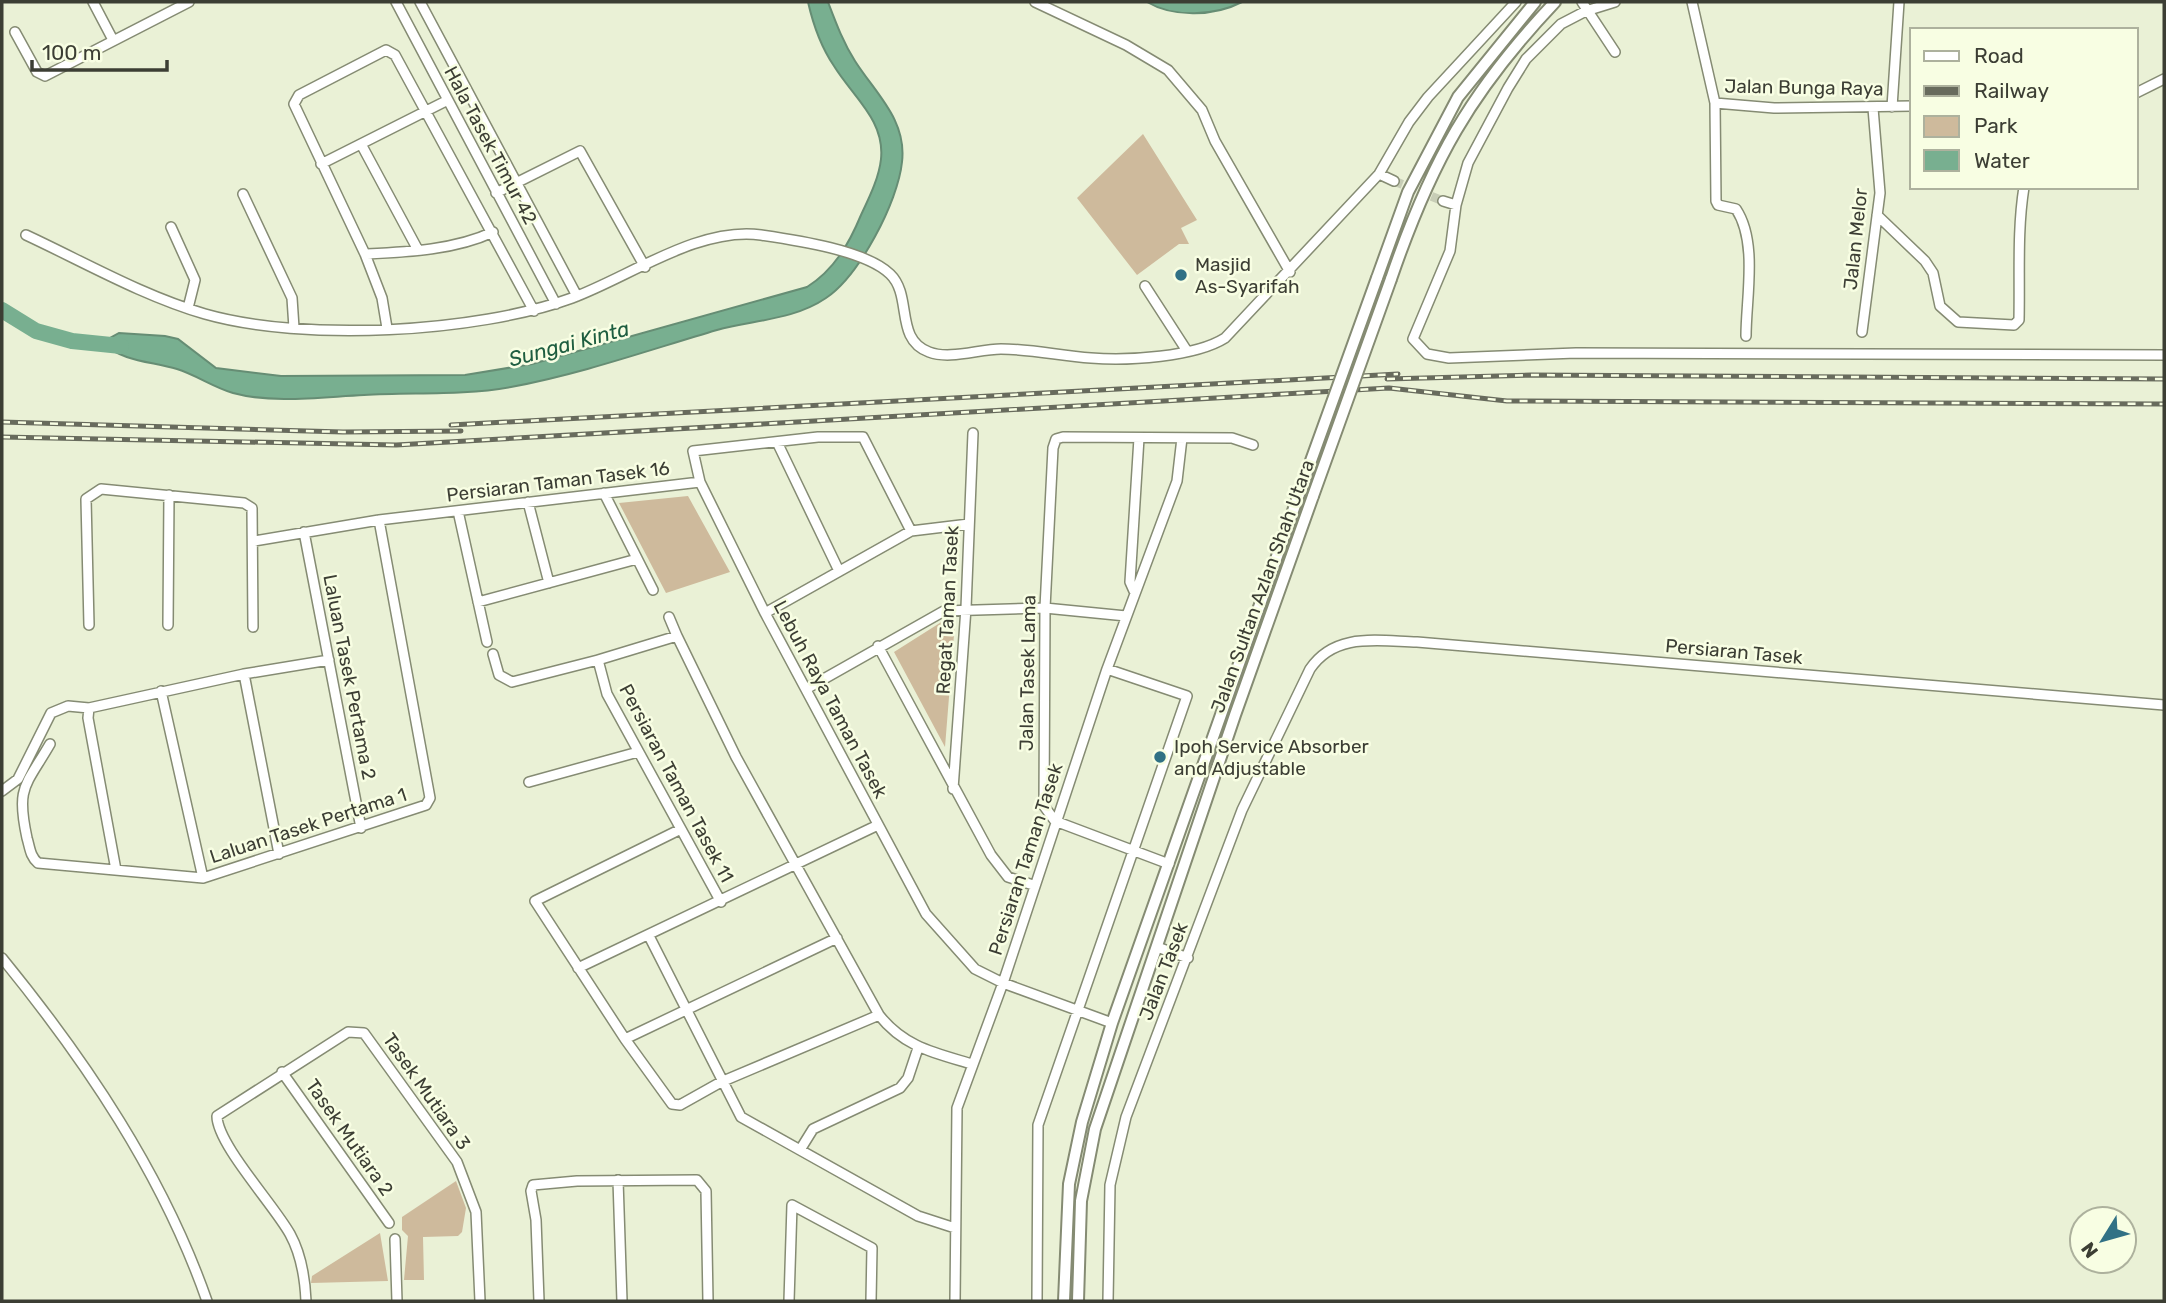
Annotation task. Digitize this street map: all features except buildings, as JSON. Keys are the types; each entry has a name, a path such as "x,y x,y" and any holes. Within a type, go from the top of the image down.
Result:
{"main road":[{"name":"Jalan Sultan Azlan Shah Utara","path":"1064,1301 1069,1184 1082,1122 1112,1023 1408,192 1458,97 1535,2"},
{"name":"Jalan Sultan Azlan Shah Utara","path":"1078,1301 1081,1201 1095,1129 1234,715 1391,279 1431,173 1455,128 1490,75 1555,2"}],"street":[{"path":"93,2 113,40"},
{"path":"15,32 37,72 42,76 187,2"},
{"name":"Hala Tasek Timur 42","path":"396,2 556,304"},
{"path":"420,2 577,296"},
{"path":"1035,2 1126,45 1168,70 1202,110 1215,141 1290,272"},
{"path":"26,235 188,308 260,327 387,328 434,326 534,311 577,296 715,236 741,233 830,249 867,261 893,276 902,298 909,334 929,352 953,354 1001,349 1095,359 1187,351 1215,345 1225,338 1290,272 1379,174 1409,122 1428,97 1516,2"},
{"path":"1615,2 1584,6 1561,24 1526,59 1468,163 1456,205 1450,251 1413,339 1427,354 1449,358 1576,353 2164,355"},
{"name":"Jalan Bunga Raya","path":"1692,2 1715,103 1774,108 1910,106"},
{"path":"1892,107 1899,2"},
{"path":"1584,6 1615,52"},
{"path":"387,328 382,298 365,254 294,101 299,95 390,50 493,232 534,311"},
{"path":"2138,92 2164,79"},
{"path":"321,164 448,100"},
{"path":"1715,103 1716,201 1718,205 1736,209 1743,220 1747,256 1746,336"},
{"name":"Jalan Melor","path":"1862,332 1880,193 1873,108"},
{"path":"361,144 418,250"},
{"path":"496,193 575,151 582,152 645,267"},
{"path":"1379,174 1394,181"},
{"path":"1877,215 1925,261 1933,273 1940,306 1958,322 2014,326 2019,320 2021,261 2018,226 2024,189"},
{"path":"243,194 292,298 294,328"},
{"path":"1443,201 1456,205"},
{"path":"171,227 195,280 188,308"},
{"path":"365,254 418,250 477,240 493,232"},
{"path":"1145,286 1187,351"},
{"name":"Regat Taman Tasek","path":"953,789 966,608 972,433"},
{"name":"Lebuh Raya Taman Tasek","path":"911,531 863,437 818,437 693,451 700,482 765,613 926,914 970,966 1003,983 1112,1023"},
{"path":"1134,591 1130,582 1139,438 1232,439 1253,445"},
{"name":"Jalan Tasek Lama","path":"1055,821 1047,812 1042,799 1045,608 1056,439 1139,438"},
{"name":"Persiaran Taman Tasek","path":"955,1301 957,1108 1003,983 1033,885 1134,591 1177,481 1182,438"},
{"path":"778,442 839,571"},
{"name":"Persiaran Taman Tasek 16","path":"254,541 379,520 700,482"},
{"path":"89,625 86,499 102,489 244,503 252,508 253,627"},
{"path":"604,493 653,590"},
{"path":"168,625 169,495"},
{"path":"528,502 549,583"},
{"path":"458,511 487,642"},
{"name":"Laluan Tasek Pertama 1","path":"50,744 21,795 20,806 32,856 38,863 203,878 426,805 430,798 379,520"},
{"path":"765,613 911,531 969,524"},
{"name":"Laluan Tasek Pertama 2","path":"304,532 361,828"},
{"path":"1134,546 1148,554"},
{"path":"478,602 637,559"},
{"path":"806,689 944,611 966,608 1045,608 1126,616"},
{"path":"668,617 723,731 879,1015 899,1038 918,1048 972,1065"},
{"path":"493,654 499,675 512,682 677,636"},
{"name":"Persiaran Tasek","path":"1310,669 1320,656 1343,643 1357,640 1417,642 2164,705"},
{"path":"878,646 953,789 1002,871 1015,880 1033,885"},
{"path":"2,791 14,782 51,713 68,706 89,708 244,674 329,660"},
{"name":"Persiaran Taman Tasek 11","path":"598,660 607,694 721,902"},
{"path":"1037,1301 1038,1125 1187,696 1107,669"},
{"name":"Jalan Tasek","path":"1108,1301 1110,1185 1126,1117 1242,810 1310,669"},
{"path":"244,674 279,854"},
{"path":"161,691 203,878"},
{"path":"89,708 88,718 116,870"},
{"path":"529,782 638,752"},
{"path":"1055,821 1169,864"},
{"path":"578,968 878,825"},
{"path":"681,829 535,901 625,1039 674,1106 721,1082 879,1015"},
{"path":"649,936 741,1117 918,1216 955,1228"},
{"path":"625,1039 684,1008 837,938"},
{"path":"1157,947 1188,958"},
{"path":"2,957 48,1016 143,1159 183,1241 207,1301"},
{"name":"Tasek Mutiara 3","path":"306,1301 304,1275 291,1235 222,1137 217,1125 218,1116 282,1072 348,1032 364,1034 457,1162 476,1212 480,1301"},
{"path":"800,1150 813,1129 900,1088 908,1078 918,1048"},
{"name":"Tasek Mutiara 2","path":"282,1072 389,1223"},
{"path":"618,1180 622,1301"},
{"path":"539,1301 537,1227 531,1187 536,1183 697,1180 706,1191 708,1301"},
{"path":"789,1301 792,1205 872,1248 871,1301"},
{"path":"395,1238 397,1301"}],"green space":[{"path":"1143,134 1197,220 1181,228 1189,244 1179,244 1137,275 1077,198"},
{"path":"688,496 730,572 666,593 619,503"},
{"path":"943,621 955,622 945,747 894,652"},
{"path":"456,1181 466,1208 462,1232 458,1236 423,1237 424,1280 404,1280 408,1236 402,1230 402,1217"},
{"path":"380,1233 388,1281 311,1283 312,1276"}],"water":[{"name":"Sungai Kinta","path":"808,2 828,2 851,54 895,120 902,147 899,178 875,237 839,287 814,305 787,315 717,330 563,375 511,387 456,393 298,399 248,396 233,393 177,369 119,354 101,343 119,333 165,336 178,339 216,368 281,376 465,375 532,364 807,287 825,273 846,246 873,188 881,159 881,145 873,121 825,51"},
{"path":"1147,2 1242,2 1220,10 1182,13"}],"waterway":[{"name":"Sungai Kinta","path":"2,310 36,331 72,341 121,346"}],"tunnel":[{"path":"1394,181 1443,201"}],"railway":[{"path":"451,425 1398,374"},
{"path":"1387,379 1531,375 2164,379"},
{"path":"2,437 396,445 1389,388 1507,401 2164,404"},
{"path":"2,422 343,432 461,431"}],"place":[{"name":"Masjid As-Syarifah","path":"1181,275"},
{"name":"Ipoh Service Absorber and Adjustable","path":"1160,757"}]}
